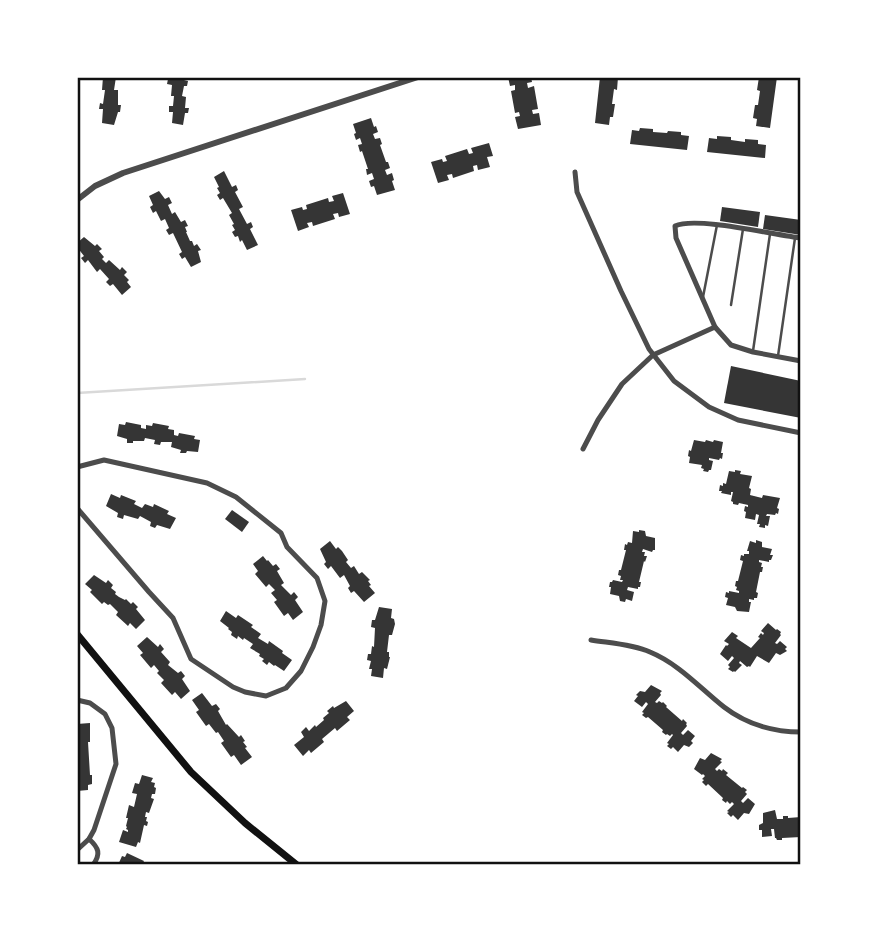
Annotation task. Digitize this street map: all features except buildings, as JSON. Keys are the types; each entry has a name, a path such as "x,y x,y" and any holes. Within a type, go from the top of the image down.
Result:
{"main road":[{"path":"77,634 191,772 297,865"}],"street":[{"path":"77,200 95,186 123,173 418,77"},
{"path":"575,172 577,192 621,291 649,349 674,381 709,407 738,420 801,433"},
{"path":"798,238 717,225 682,223 675,226 676,238 715,327 731,345 801,361"},
{"path":"583,449 622,384 653,355 715,327"},
{"path":"77,467 103,460 206,483 236,497 281,533 287,547 317,578 325,601 321,625 301,671 286,688 266,695 233,687 191,659 173,618 77,508"},
{"path":"591,640 647,651 685,673 739,716 773,730 801,732"},
{"path":"77,700 90,703 105,714 112,728 116,764 94,830 77,850"},
{"path":"89,839 99,851 93,865"}],"lane":[{"path":"703,296 717,225"},
{"path":"731,305 743,229"},
{"path":"753,352 770,234"},
{"path":"778,356 798,238"}],"waterway":[{"path":"77,393 305,379"}]}
